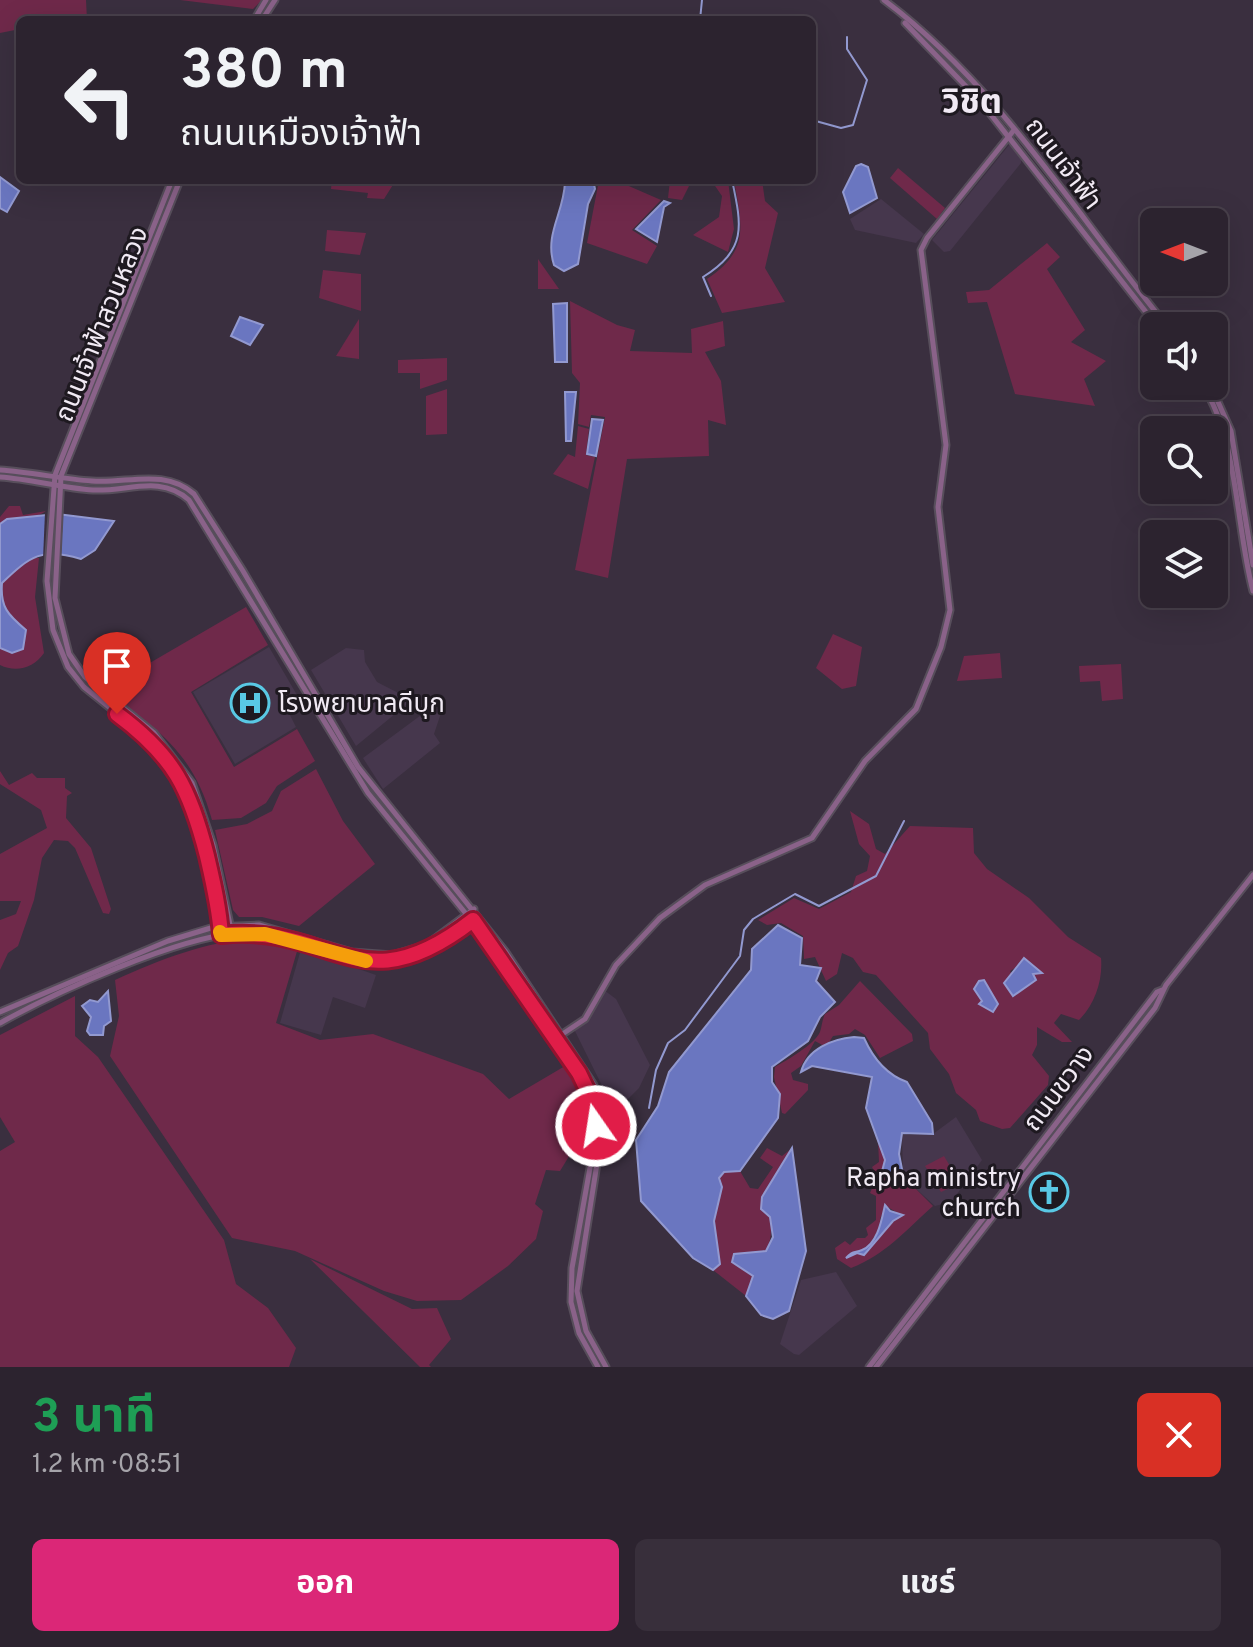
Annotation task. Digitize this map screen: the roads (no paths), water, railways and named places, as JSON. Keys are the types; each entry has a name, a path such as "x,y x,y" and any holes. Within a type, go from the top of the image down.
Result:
{"main road":[{"name":"ถนนเจ้าฟ้า","path":"885,1 962,71 1014,130 1156,312"},
{"name":"ถนนเจ้าฟ้า","path":"885,1 959,77 1146,312"},
{"path":"556,1039 585,1019 616,965 660,918 705,885 812,838 865,761 916,709 941,647 950,610 938,507 946,445 921,250 927,238 1014,130"},
{"name":"ถนนเจ้าฟ้าสวนหลวง","path":"152,242 171,184"},
{"name":"ถนนเจ้าฟ้าสวนหลวง","path":"57,479 178,184"},
{"path":"1211,400 1217,410 1227,448 1244,558 1253,591"},
{"path":"1217,400 1231,431 1253,565"},
{"path":"0,470 57,479 98,490 159,486 178,492 189,500 209,528 368,793 468,914 476,918 563,1034 590,1077 601,1108 600,1147 577,1291 586,1331 606,1367"},
{"path":"0,477 101,482 161,479 181,485 202,504 358,767 406,831 474,909 476,918 585,1084 595,1118 594,1147 570,1289 576,1327 598,1367"},
{"path":"57,479 50,506 47,564 49,614 62,656 84,687 150,740 187,788 218,904 221,935"},
{"path":"57,479 57,611 69,654 92,685 132,715 172,753 192,783 204,811 232,934"},
{"path":"128,722 132,715"},
{"name":"ถนนขวาง","path":"876,1367 1108,1061 1155,1008 1163,989 1253,875"},
{"path":"0,1012 168,941 220,927 259,925 365,955 393,955 426,945 474,909"},
{"path":"0,1023 48,999 172,948 221,935 265,934 374,963 429,951 476,918"},
{"path":"168,941 172,948"},
{"name":"ถนนขวาง","path":"869,1367 902,1330"}],"water":[{"path":"861,164 868,167 877,198 850,213 843,192 856,166"},
{"path":"0,177 19,191 7,212 0,208"},
{"path":"565,184 594,184 595,189 588,204 578,264 564,271 554,265 551,243"},
{"path":"664,201 670,203 664,207 657,242 636,229"},
{"path":"567,303 567,362 555,362 553,304"},
{"path":"240,317 263,325 250,345 231,336"},
{"path":"565,392 576,392 571,441 566,441"},
{"path":"592,419 603,420 596,456 587,454"},
{"path":"57,514 114,521 95,550 81,559 56,554 37,556 2,583 6,610 26,630 23,649 12,653 0,648 0,524 7,519"},
{"path":"778,925 802,938 800,965 821,968 816,981 835,1002 820,1017 808,1041 772,1067 772,1082 780,1094 778,1118 740,1171 724,1172 719,1178 722,1187 714,1221 720,1264 713,1270 693,1258 641,1201 636,1140 658,1106 669,1072 751,970 752,949"},
{"path":"1024,958 1042,973 1033,974 1036,980 1013,996 1004,983"},
{"path":"984,980 998,1004 993,1012 979,1004 982,1001 974,989 979,981"},
{"path":"108,991 111,1021 104,1026 103,1035 90,1035 87,1031 91,1017 82,1006 90,1000 98,1002"},
{"path":"864,1038 881,1065 907,1082 932,1123 933,1134 902,1133 899,1154 903,1174 881,1175 885,1160 866,1108 872,1077 812,1066 801,1072 815,1051 837,1040"},
{"path":"792,1148 806,1251 789,1311 773,1319 761,1315 746,1296 753,1276 732,1262 734,1254 766,1251 773,1237 770,1217 761,1209 762,1197"},
{"path":"885,1205 890,1211 903,1215 893,1221 864,1255 857,1253 846,1258 872,1242"}],"waterway":[{"path":"700,16 702,0"},
{"path":"816,121 841,128 853,125 867,80 847,49 847,37"},
{"path":"711,296 703,277 728,257 738,236 738,211 733,184"},
{"path":"649,1108 656,1070 668,1043 685,1030 740,956 744,930 753,919 795,894 819,906 876,876 904,821"}],"place":[{"name":"โรงพยาบาลดีบุก","path":"250,703"},
{"name":"Rapha ministry church","path":"1049,1192"}],"district":[{"name":"วิชิต","path":"972,101"}]}
